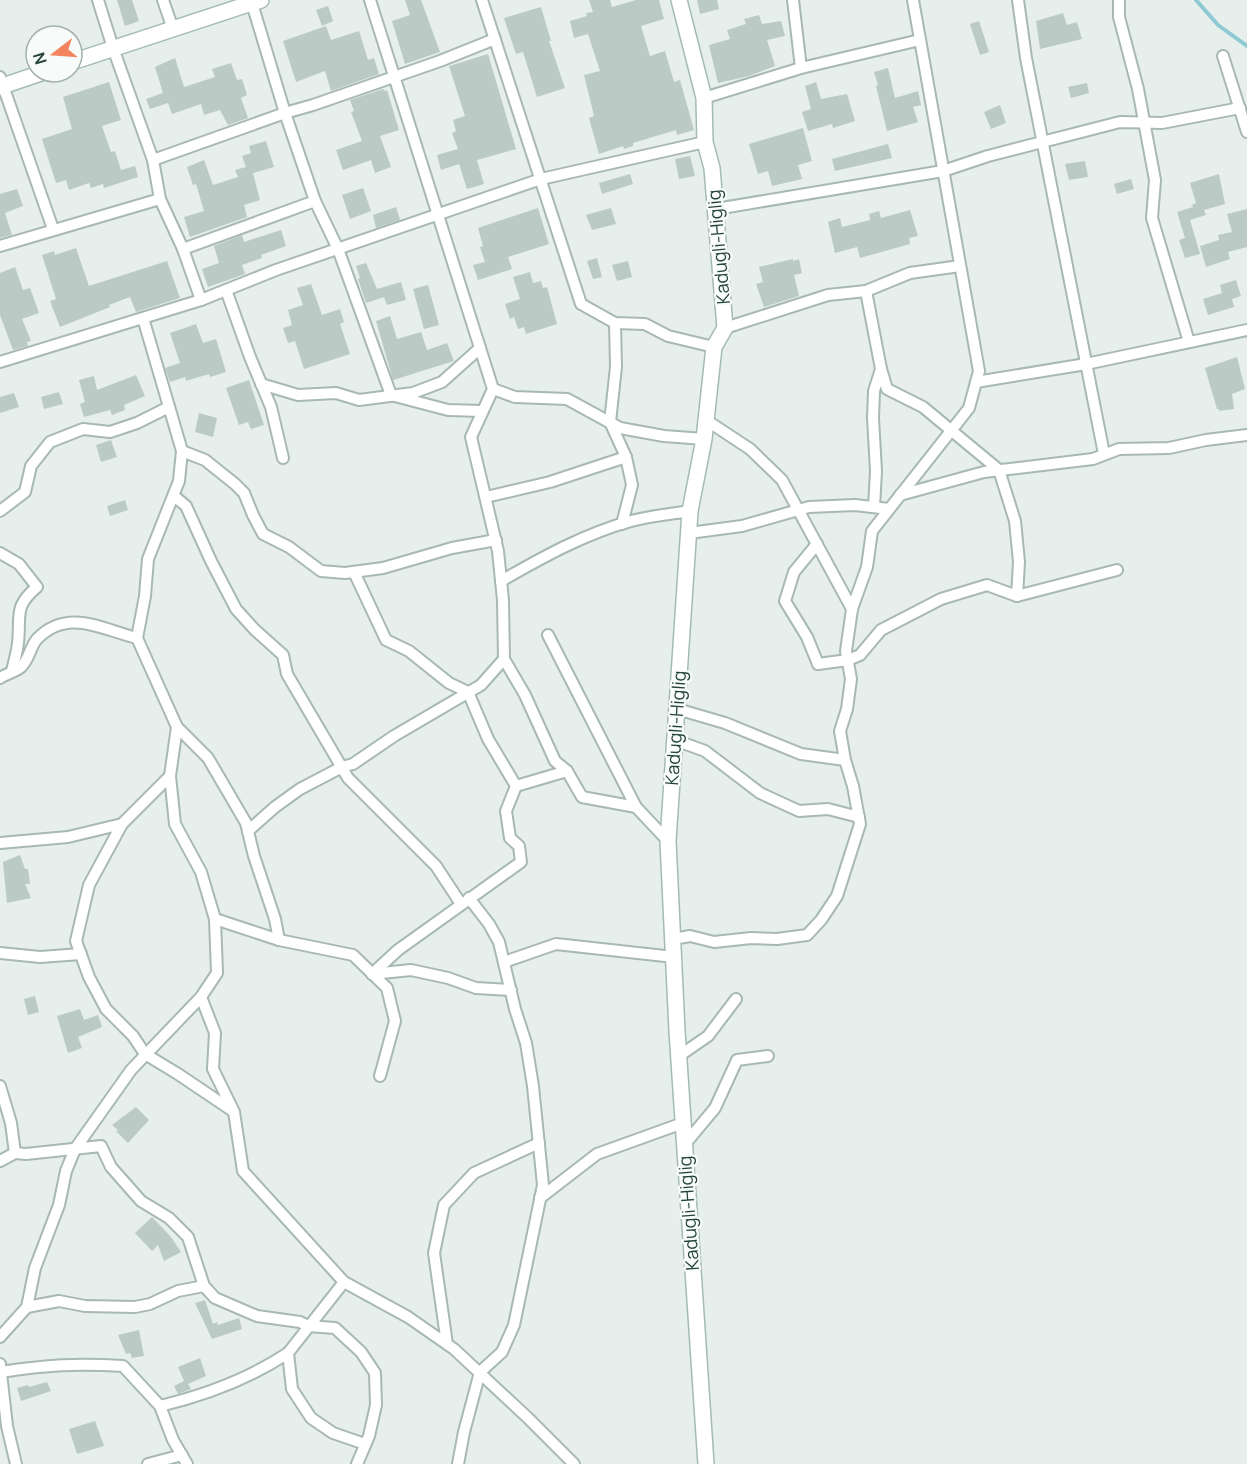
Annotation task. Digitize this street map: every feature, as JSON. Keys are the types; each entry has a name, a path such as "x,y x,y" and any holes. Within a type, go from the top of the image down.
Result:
{"street":[{"path":"98,0 153,160 160,200 183,249 201,300"},
{"path":"163,0 174,28"},
{"path":"370,0 493,389 471,436 496,540 501,581 504,659 525,694 555,760 567,771 582,797 636,807"},
{"path":"482,0 581,304 615,323 645,324 668,336 714,347"},
{"name":"Kadugli-Higlig","path":"679,0 704,98 705,142 712,168 725,328 714,347 704,438 690,511 668,842 679,1056 706,1464"},
{"path":"793,0 801,68"},
{"path":"673,939 690,936 714,942 807,935 821,920 837,896 860,824 840,731 847,709 851,680 846,651 852,609 867,567 872,531 969,408 979,371 913,0"},
{"path":"1018,0 1026,58 1104,454"},
{"path":"1119,0 1119,17 1138,88 1155,180 1152,218 1189,342"},
{"path":"84,58 254,1 285,113 315,201 338,249 391,395"},
{"path":"153,160 394,77 495,39"},
{"path":"704,98 801,68 920,40"},
{"path":"1223,56 1247,132"},
{"path":"24,77 1,83 53,229"},
{"path":"716,209 943,171 988,156 1120,122 1162,123 1240,108"},
{"path":"0,362 201,300 276,270 541,180 705,142"},
{"path":"0,246 160,200"},
{"path":"183,249 315,201"},
{"path":"725,328 828,295 866,291 910,273 960,266"},
{"path":"226,290 271,407 283,458"},
{"path":"866,291 887,389 923,407 999,470 1015,521 1019,562 1017,596"},
{"path":"143,318 182,451 179,482 148,559 145,597 137,638 177,727 208,758 246,823 262,883 275,919 279,940"},
{"path":"615,323 616,367 610,422 626,457 632,485 622,524"},
{"path":"976,382 1086,364 1247,330"},
{"path":"261,384 298,395 336,393 359,400 413,393 442,382 480,348"},
{"path":"874,507 876,471 874,391 881,369"},
{"path":"493,389 514,397 567,399 620,428 653,434 704,438"},
{"path":"391,395 448,410 482,411"},
{"path":"0,511 25,492 31,466 50,442 83,429 110,432 137,423 169,407"},
{"path":"706,420 750,449 782,480 852,609"},
{"path":"900,495 984,472 1093,459 1119,449 1169,448 1206,440 1247,435"},
{"path":"182,451 205,460 244,493 263,534 289,547 321,571 354,572 382,568 452,548 496,540"},
{"path":"486,497 550,482 626,457"},
{"path":"174,496 186,506 236,609 283,655 287,674 348,778 436,866 465,901 489,924 499,942 526,1043 543,1185 514,1325 502,1352 480,1372 458,1464"},
{"path":"689,533 742,526 809,507 855,505 889,509"},
{"path":"501,581 584,537 622,524 690,511"},
{"path":"817,544 794,572 785,601 807,638 818,664 848,660 860,655 881,630 941,598 987,585 1017,596 1117,570"},
{"path":"0,553 19,564 37,587 18,611 18,643 12,671"},
{"path":"354,572 386,640 409,651 449,683 468,692 488,739 516,786"},
{"path":"0,678 22,666 37,639 55,625 68,622 98,624 137,638"},
{"path":"548,635 636,807 668,842"},
{"path":"248,831 292,795 342,767 353,764 394,736 481,685 504,659"},
{"path":"677,709 725,723 801,754 845,760"},
{"path":"0,1337 27,1307 35,1268 59,1204 66,1171 75,1149 118,1086 145,1054 201,998 217,973 215,919 201,872 175,824 170,776 177,727"},
{"path":"675,740 705,752 760,793 799,811 828,808 859,818"},
{"path":"516,786 567,771"},
{"path":"170,776 122,824 89,885 76,941 89,977 106,1009 133,1036 145,1054 234,1112"},
{"path":"372,974 398,950 521,862 519,846 510,838 506,811 516,786"},
{"path":"0,843 68,837 122,824"},
{"path":"215,919 279,940 353,955 387,988 395,1021 380,1076"},
{"path":"504,962 556,944 674,957"},
{"path":"0,953 40,957 81,954"},
{"path":"372,974 411,970 448,978 476,988 511,990"},
{"path":"201,998 215,1033 213,1069 234,1112 243,1171 344,1282 408,1317 447,1344 480,1372 574,1464"},
{"path":"679,1056 708,1036 736,999"},
{"path":"685,1144 715,1108 737,1060 768,1056"},
{"path":"0,1086 11,1124 15,1153"},
{"path":"540,1198 597,1154 684,1123"},
{"path":"447,1344 434,1253 444,1205 474,1173 539,1143"},
{"path":"0,1161 15,1153 26,1154 101,1146 111,1167 141,1201 170,1218 188,1237 204,1286 215,1298 257,1316 300,1322 308,1326 335,1328 361,1352 375,1373 376,1405 357,1464"},
{"path":"160,1406 196,1397 238,1381 288,1353 344,1282"},
{"path":"27,1307 59,1301 85,1306 135,1307 150,1304 178,1291 204,1286"},
{"path":"288,1353 292,1389 311,1418 333,1432 365,1444"},
{"path":"16,1464 7,1426 1,1368 83,1363 123,1366 160,1406 173,1440 185,1460 148,1464"}],"building":[{"path":"117,0 132,0 139,21 125,26"},
{"path":"405,0 421,0 440,52 405,64 392,21 410,15"},
{"path":"589,0 610,0 612,7 636,0 659,0 664,19 641,26 650,56 665,51 674,82 680,80 694,130 677,135 676,130 633,143 633,146 624,149 623,146 599,154 589,118 594,116 584,75 600,71 588,34 574,38 570,21 593,12"},
{"path":"697,0 717,0 719,9 700,14"},
{"path":"328,6 333,21 322,26 316,10"},
{"path":"541,7 551,41 549,41 565,88 537,97 523,52 516,54 504,18"},
{"path":"1063,13 1067,25 1077,22 1082,39 1040,49 1036,21"},
{"path":"759,15 762,24 781,21 785,36 767,40 775,66 749,76 718,83 709,45 730,39 727,30 746,24 744,19"},
{"path":"979,21 989,52 980,55 970,24"},
{"path":"326,26 331,40 359,31 368,60 374,58 379,74 331,91 325,71 296,82 283,41"},
{"path":"488,54 516,149 477,160 484,184 467,189 459,164 441,170 437,155 458,149 452,133 456,131 453,120 465,116 449,66"},
{"path":"175,58 184,87 215,77 212,69 231,63 237,80 242,79 247,95 241,98 248,118 228,125 220,110 204,115 201,104 172,114 168,103 150,109 146,99 163,93 155,67"},
{"path":"888,68 895,98 918,91 921,105 913,107 918,122 887,131 874,72"},
{"path":"109,82 121,120 102,126 111,152 115,151 121,170 135,166 138,177 104,188 103,184 91,188 89,183 69,190 66,180 56,183 42,139 72,129 63,97"},
{"path":"816,82 821,99 847,94 855,121 833,128 832,124 808,131 802,112 811,109 805,86"},
{"path":"1087,83 1089,93 1071,98 1068,87"},
{"path":"383,89 387,90 399,130 380,136 391,167 375,173 371,160 343,170 336,150 362,141 351,112 354,111 350,100"},
{"path":"1000,105 1006,123 991,129 984,112"},
{"path":"803,128 812,161 798,165 802,179 772,186 768,171 758,174 749,144"},
{"path":"266,141 274,167 253,173 260,200 244,205 247,217 190,237 184,217 204,211 196,184 193,185 187,167 204,160 213,185 238,177 235,170 246,167 242,156 251,153 249,146"},
{"path":"888,144 892,158 835,171 832,159"},
{"path":"690,156 695,176 679,179 675,159"},
{"path":"1085,161 1088,177 1069,180 1065,164"},
{"path":"630,174 633,184 602,194 599,183"},
{"path":"1219,174 1225,204 1204,210 1206,215 1190,220 1200,254 1185,258 1179,240 1185,238 1177,212 1193,207 1192,205 1196,203 1190,183"},
{"path":"1131,179 1134,189 1117,194 1114,184"},
{"path":"363,188 371,211 350,219 342,195"},
{"path":"17,189 23,206 5,213 12,235 0,238 0,194"},
{"path":"396,207 400,220 376,228 373,215"},
{"path":"538,208 549,244 508,257 512,269 478,280 473,265 485,262 480,247 483,246 478,228"},
{"path":"611,208 616,224 592,230 586,215"},
{"path":"1247,209 1247,247 1228,252 1230,259 1206,267 1200,246 1219,240 1218,235 1232,232 1227,214"},
{"path":"910,210 918,236 909,238 910,244 860,258 857,247 835,253 828,222 840,218 842,227 870,220 869,214 879,211 881,218"},
{"path":"281,230 286,246 242,265 245,274 208,287 202,269 219,263 214,246 242,235 244,242"},
{"path":"76,248 89,286 167,261 180,298 136,312 130,297 60,327 50,301 56,299 42,255 54,251 55,255"},
{"path":"597,258 602,277 593,279 587,261"},
{"path":"793,259 793,261 799,259 802,273 794,275 799,296 764,307 756,284 763,282 759,267"},
{"path":"628,261 632,277 617,281 612,265"},
{"path":"366,263 377,289 401,282 406,300 387,305 384,297 366,303 356,266"},
{"path":"15,267 23,290 30,288 39,313 22,319 31,341 27,342 28,346 13,350 0,315 0,273"},
{"path":"530,272 533,283 541,281 543,288 547,287 557,324 526,334 524,327 518,329 514,317 510,319 505,304 520,299 513,277"},
{"path":"1236,280 1241,296 1232,299 1234,307 1208,315 1203,299 1222,293 1220,285"},
{"path":"311,284 322,315 340,309 344,322 340,324 350,354 304,369 295,341 288,343 283,328 292,325 288,310 303,305 297,288"},
{"path":"428,285 439,325 424,329 413,289"},
{"path":"390,316 397,339 421,332 427,350 447,343 454,361 393,380 376,321"},
{"path":"196,324 203,343 216,339 226,372 186,381 185,377 170,382 165,368 180,363 170,333"},
{"path":"1237,357 1245,389 1232,394 1234,409 1219,411 1205,368"},
{"path":"136,375 145,396 124,405 125,410 112,415 110,410 84,417 80,404 85,402 79,380 94,376 97,390"},
{"path":"249,380 264,425 251,429 248,422 239,425 226,388"},
{"path":"59,392 63,404 44,409 41,397"},
{"path":"14,393 19,407 0,413 0,397"},
{"path":"199,413 217,418 213,437 195,432"},
{"path":"111,440 117,457 101,462 96,445"},
{"path":"125,500 128,510 110,516 107,506"},
{"path":"20,855 25,869 28,869 30,884 25,884 31,898 7,903 3,862"},
{"path":"35,996 39,1012 28,1015 24,999"},
{"path":"80,1009 84,1020 98,1015 102,1027 78,1037 82,1048 68,1053 57,1016"},
{"path":"136,1107 149,1120 128,1143 112,1125"},
{"path":"152,1217 171,1237 181,1252 164,1261 158,1245 152,1251 135,1233"},
{"path":"205,1300 213,1324 217,1322 218,1325 239,1318 242,1329 212,1339 195,1303"},
{"path":"139,1330 144,1356 132,1358 130,1353 126,1354 118,1335"},
{"path":"200,1358 206,1376 188,1384 191,1389 178,1394 174,1386 184,1381 178,1367"},
{"path":"47,1382 51,1391 21,1401 17,1388"},
{"path":"95,1421 104,1446 77,1454 69,1429"}],"waterway":[{"path":"1196,0 1218,25 1247,46"}]}
